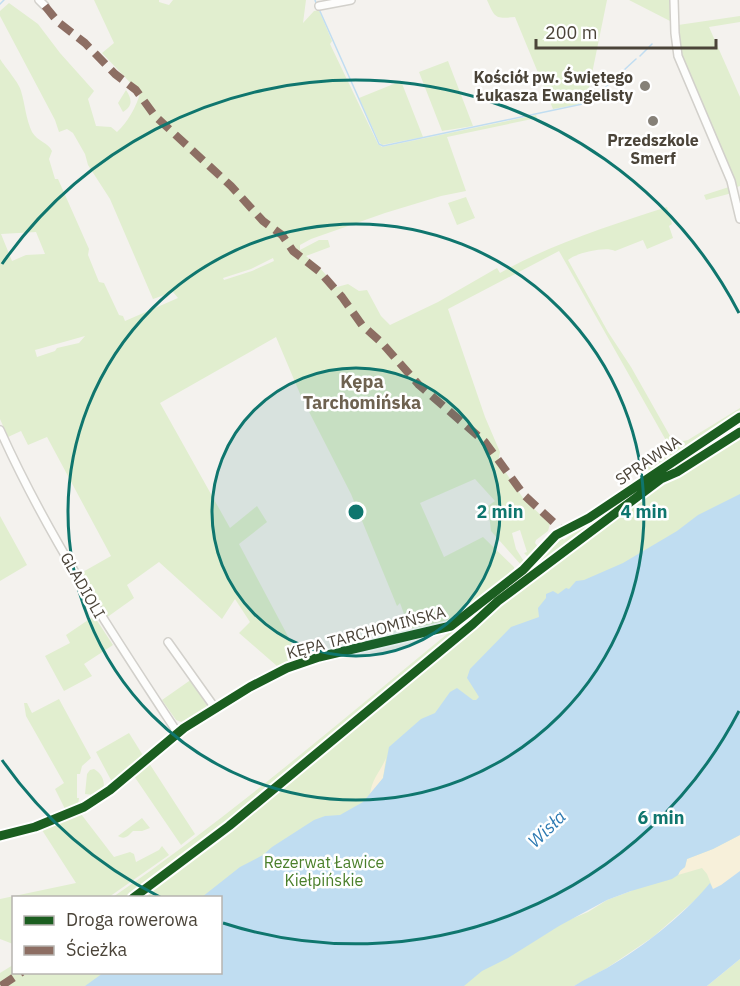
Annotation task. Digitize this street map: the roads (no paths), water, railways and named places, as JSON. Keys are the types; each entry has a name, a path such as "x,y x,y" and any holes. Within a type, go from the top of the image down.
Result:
{"street":[{"path":"319,6 351,0"},
{"path":"674,0 679,60 728,174 740,219"},
{"name":"SPRAWNA","path":"573,528 740,417"},
{"name":"GLADIOLI","path":"0,430 91,602 177,732"},
{"name":"KĘPA TARCHOMIŃSKA","path":"0,836 35,827 84,807 110,790 177,732 287,668 319,657 451,626 523,570 556,535 573,528"},
{"path":"168,642 215,708"}],"water":[{"name":"Rezerwat Ławice Kiełpińskie","path":"740,494 740,835 687,859 685,867 672,879 607,900 559,926 508,958 482,971 464,986 85,986 102,974 222,974 222,896 203,896 240,867 263,855 314,820 325,816 340,815 363,802 383,778 389,747 421,719 435,713 450,692 457,688 473,700 479,697 467,678 470,669 511,627 539,617 538,608 546,598 546,594 553,591 558,594 566,588 569,589 576,581 584,580 623,563 677,531 698,515"},
{"path":"740,871 740,959 707,986 574,986 635,950 675,919 710,883 713,889"}],"waterway":[{"path":"0,4 4,0"},
{"path":"319,9 379,144 383,146 592,102 636,59"},
{"path":"640,56 652,44"}],"place":[{"name":"Kościół pw. Świętego Łukasza Ewangelisty","path":"645,86"},
{"name":"Przedszkole Smerf","path":"653,121"}],"district":[{"name":"Kępa Tarchomińska","path":"362,392"}],"water label":[{"name":"Wisła","path":"547,829"}]}
